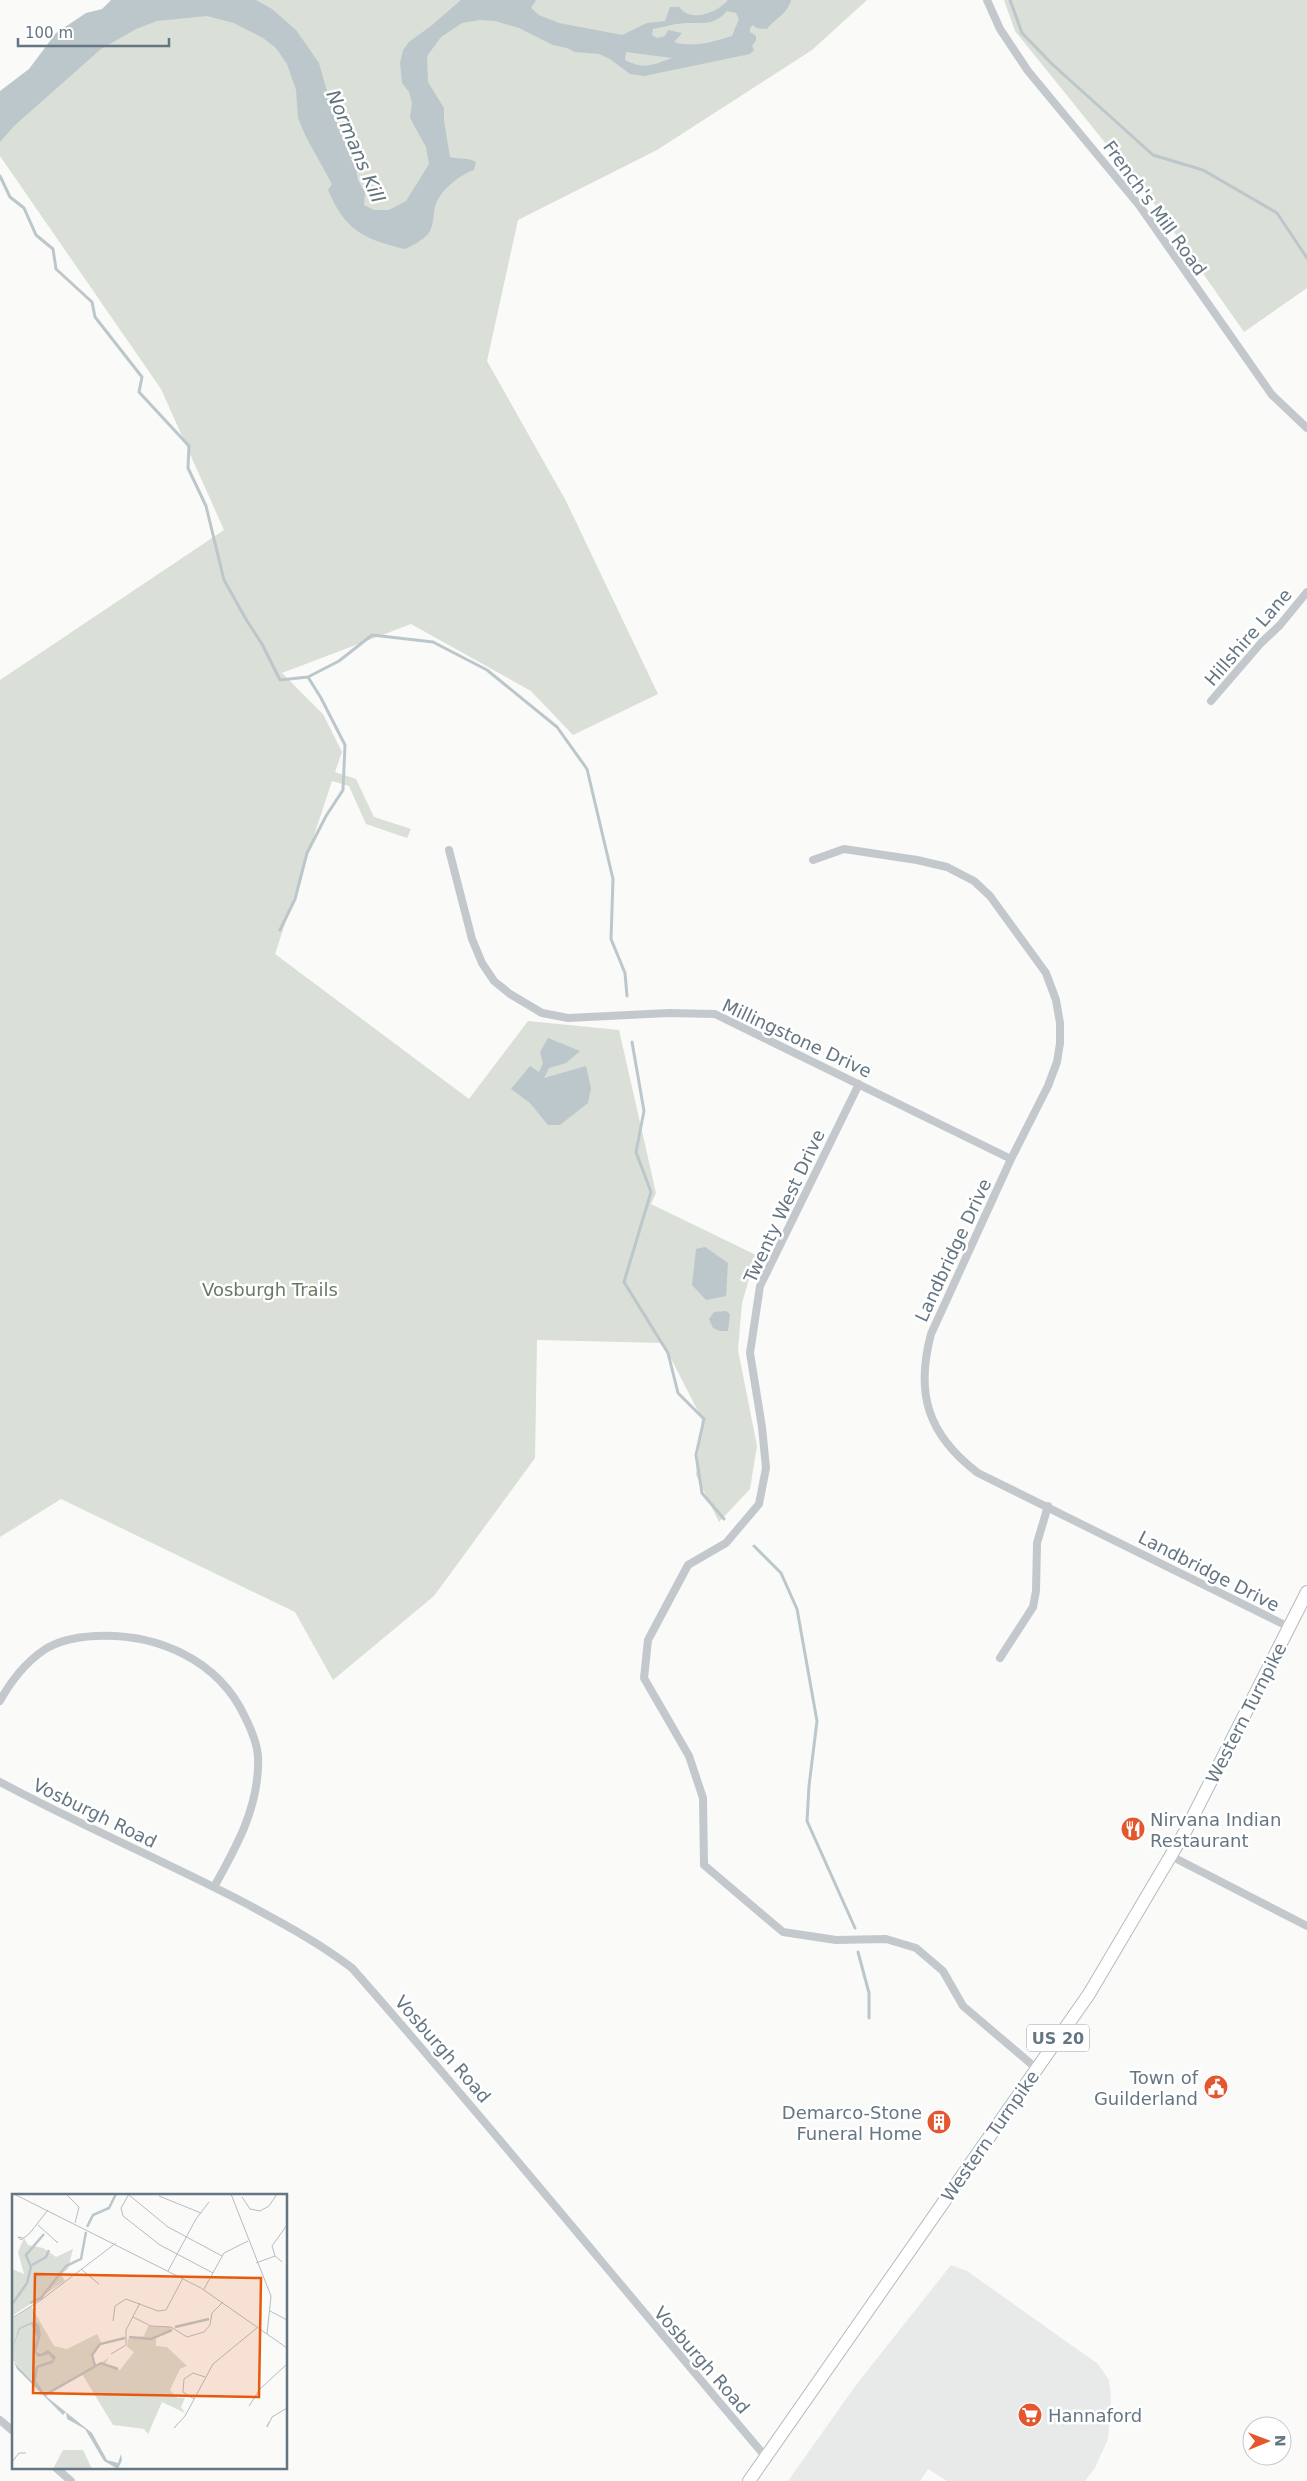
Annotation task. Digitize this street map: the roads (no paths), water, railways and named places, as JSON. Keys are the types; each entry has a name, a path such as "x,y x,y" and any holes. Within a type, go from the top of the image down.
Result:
{"main road":[{"name":"Western Turnpike","path":"765,2456 991,2131 1089,1994 1186,1830 1307,1592"},
{"name":"US 20","path":"749,2481 765,2456"}],"street":[{"name":"French's Mill Road","path":"988,0 1000,29 1028,71 1139,205 1272,395 1307,428"},
{"name":"Hillshire Lane","path":"1211,701 1261,643 1280,625 1307,592"},
{"name":"Landbridge Drive","path":"812,860 844,849 917,860 947,867 974,880 990,896 1046,974 1056,1000 1060,1023 1057,1062 1048,1086 1011,1159 931,1334 926,1353 925,1402 944,1441 961,1460 978,1473 1289,1627"},
{"name":"Millingstone Drive","path":"449,850 472,939 482,963 494,982 542,1013 576,1018 669,1013 714,1014 1011,1159"},
{"name":"Twenty West Drive","path":"859,1084 760,1286 750,1353 762,1427 766,1468 759,1504 726,1543 688,1565 648,1640 644,1678 689,1756 703,1798 704,1864 783,1932 836,1940 886,1939 916,1948 943,1971 963,2006 1037,2069"},
{"path":"1000,1658 1033,1608 1036,1592 1037,1543 1048,1506"},
{"path":"0,1701 28,1663 45,1649 62,1641 80,1637 117,1635 156,1642 188,1656 217,1677 238,1702 252,1734 258,1754 257,1776 251,1812 235,1850 214,1887"},
{"name":"Vosburgh Road","path":"0,1782 214,1887 291,1928 352,1968 497,2135 639,2308 765,2456"},
{"path":"1171,1856 1307,1926"},
{"path":"0,2420 12,2430"},
{"path":"56,2468 71,2481"}],"waterway":[{"path":"1010,0 1022,33 1052,64 1153,155 1203,170 1277,213 1307,258"},
{"path":"0,176 10,197 24,208 36,235 53,249 56,269 92,302 95,317 142,377 139,392 189,446 188,468 206,506 224,580 262,644 280,680 308,677 345,745 343,790 326,816 307,853 295,899 280,930"},
{"path":"308,677 339,661 372,635 433,642 487,670 557,727 587,769 613,879 611,939 625,973 627,996"},
{"path":"632,1042 644,1111 636,1152 651,1192 624,1282 668,1353 678,1393 704,1419 696,1455 702,1493 724,1519"},
{"path":"754,1546 781,1573 797,1609 817,1721 807,1821 855,1928"},
{"path":"858,1952 869,1993 869,2018"}],"place":[{"name":"Nirvana Indian Restaurant","path":"1133,1829"},
{"name":"Town of Guilderland","path":"1216,2087"},
{"name":"Demarco-Stone Funeral Home","path":"939,2122"},
{"name":"Hannaford","path":"1030,2415"}],"water label":[{"name":"Normans Kill","path":"356,146"}],"park label":[{"name":"Vosburgh Trails","path":"270,1289"}]}
